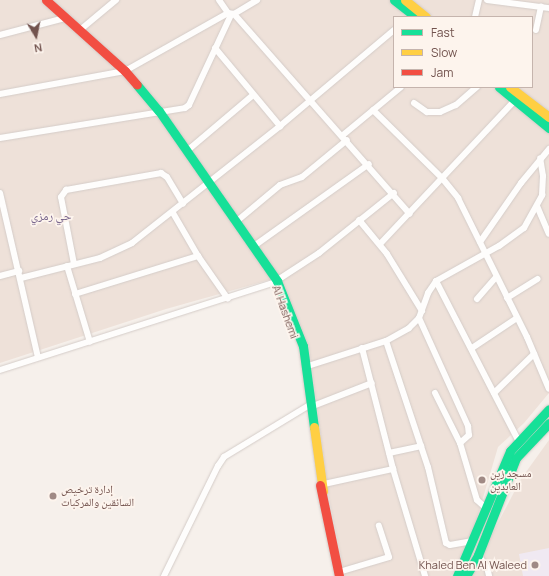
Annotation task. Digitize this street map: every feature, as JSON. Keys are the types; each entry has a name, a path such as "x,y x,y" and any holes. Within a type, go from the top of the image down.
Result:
{"street":[{"path":"46,0 80,30 116,0"},
{"path":"218,0 312,99 394,193 410,214"},
{"path":"0,94 125,71 257,0"},
{"path":"394,0 411,16"},
{"path":"405,0 425,16"},
{"path":"475,16 479,0"},
{"path":"487,0 518,2 549,8"},
{"path":"536,30 541,7"},
{"path":"0,138 159,111 176,110 189,105 231,14"},
{"path":"0,35 65,18"},
{"name":"Al Hashemi","path":"80,30 125,71 159,111 188,150 254,246 274,281 295,328 308,366 310,406"},
{"path":"21,278 74,264 124,248 174,213 393,31"},
{"path":"215,48 280,126"},
{"path":"236,221 280,185 302,177 373,110 400,88"},
{"path":"414,103 427,112 448,110 476,88"},
{"path":"500,88 549,128"},
{"path":"511,88 549,117"},
{"path":"188,150 253,95"},
{"path":"380,244 410,214 515,100"},
{"path":"373,110 442,178 458,198 480,242 484,254 517,318 549,389"},
{"path":"480,242 540,158 549,149"},
{"path":"308,366 386,341 409,328 420,314 428,293 436,281 484,254 524,228 537,206 543,186 540,158"},
{"path":"254,246 369,164"},
{"path":"74,264 61,197 66,190 161,173 167,177 183,204"},
{"path":"0,193 21,278 38,358"},
{"path":"0,370 228,299 274,281 319,254 394,193"},
{"path":"537,206 549,234"},
{"path":"174,213 198,256 228,299"},
{"path":"359,220 380,244 420,314 468,426 469,435 460,443"},
{"path":"75,294 198,256"},
{"path":"67,266 90,342"},
{"path":"0,276 19,271"},
{"path":"477,299 496,277"},
{"path":"507,298 538,279"},
{"path":"436,281 472,348 518,440"},
{"path":"472,348 517,318"},
{"name":"Al Hashemi","path":"295,328 339,574"},
{"path":"386,341 422,446 446,542 450,545 473,541"},
{"path":"362,348 393,469 425,576"},
{"path":"494,393 534,354"},
{"path":"167,574 221,462 310,406 372,383"},
{"path":"435,393 460,443 477,500 486,508"},
{"path":"458,576 499,472 518,440 549,409"},
{"path":"466,576 478,555 516,458 549,423"},
{"path":"389,453 422,446"},
{"path":"323,488 393,469"},
{"path":"339,574 389,557 379,526"},
{"path":"478,555 487,567 489,576"}],"shaded area":[{"path":"0,0 549,0 549,393 524,423 498,447 467,552 451,576 345,576 329,498 309,347 280,277 166,309 0,363"},
{"path":"549,440 549,576 470,576 521,479"},
{"name":"Khaled Ben Al Waleed","path":"549,548 549,576 523,576 519,554"}],"traffic: fast":[{"path":"394,0 415,16"},
{"path":"137,85 159,111 277,281 303,346 314,427"},
{"path":"500,88 549,128"},
{"path":"457,576 510,451 549,409"},
{"path":"466,576 478,555 516,458 549,423"}],"traffic: slow":[{"path":"405,0 425,16"},
{"path":"511,88 549,117"},
{"path":"314,427 323,491"}],"traffic: jam":[{"path":"46,0 125,71 137,85"},
{"path":"320,485 339,576"}],"place":[{"name":"مسجد زين العابدين","path":"482,480"},
{"name":"إدارة ترخيص السائقين والمركبات","path":"53,496"},
{"name":"Khaled Ben Al Waleed","path":"535,565"}],"district":[{"name":"حي رمزي","path":"51,216"}]}
